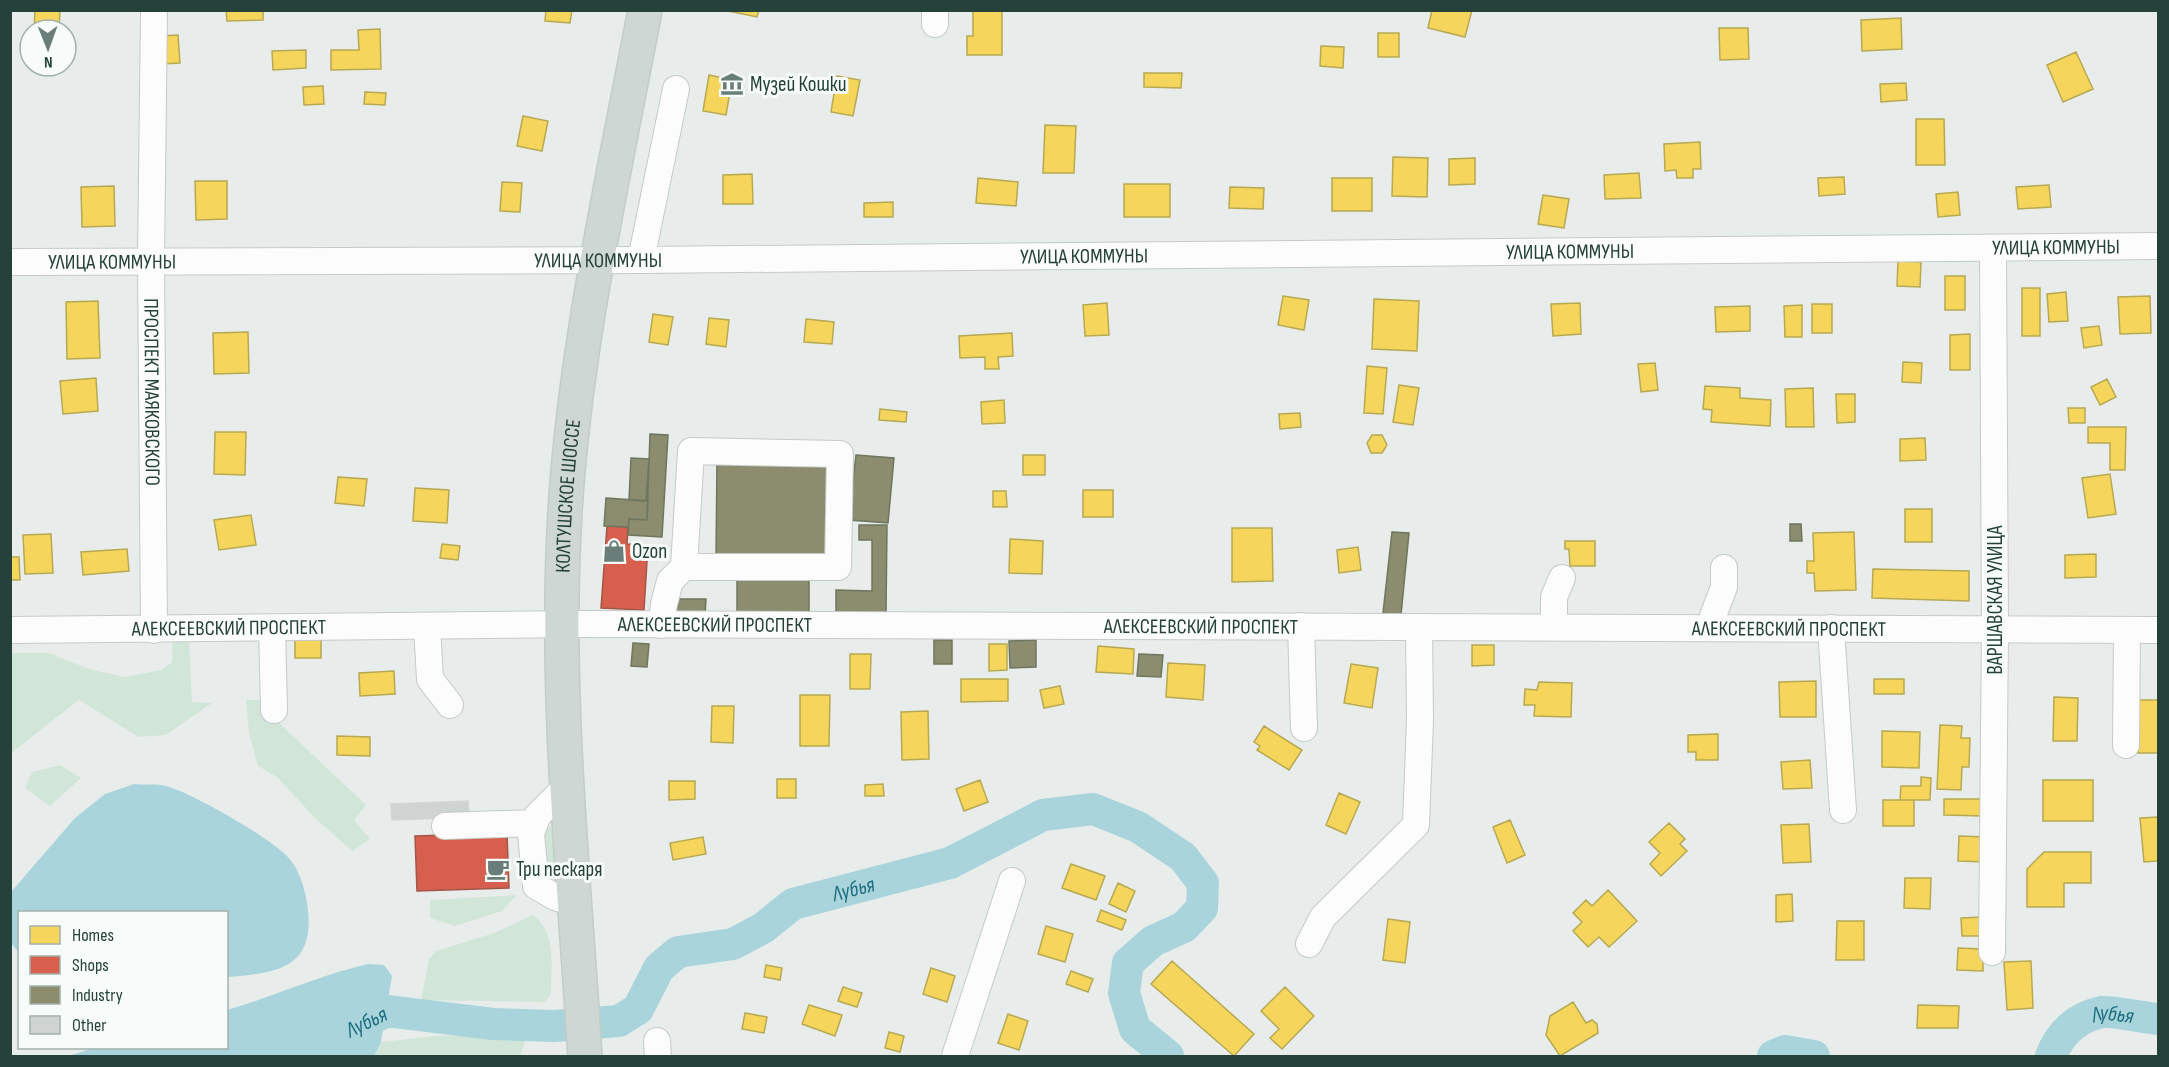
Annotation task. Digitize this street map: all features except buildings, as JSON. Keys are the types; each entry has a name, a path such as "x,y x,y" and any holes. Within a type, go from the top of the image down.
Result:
{"main road":[{"name":"КОЛТУШСКОЕ ШОССЕ","path":"585,1056 567,786 561,624 565,512 580,372 598,260 645,10"}],"street":[{"name":"ПРОСПЕКТ МАЯКОВСКОГО","path":"154,10 151,262 154,630"},
{"path":"641,260 676,89"},
{"name":"УЛИЦА КОММУНЫ","path":"10,262 641,260 2158,246"},
{"name":"ВАРШАВСКАЯ УЛИЦА","path":"1992,952 1995,629 1993,248"},
{"path":"661,625 670,581 684,567 691,451 840,454 838,567 684,567"},
{"path":"1714,628 1713,616 1724,587 1724,568"},
{"path":"1554,627 1554,597 1562,578"},
{"name":"АЛЕКСЕЕВСКИЙ ПРОСПЕКТ","path":"10,630 561,624 1293,642 1419,627 2158,630"},
{"path":"427,626 429,679 450,705"},
{"path":"1309,944 1323,916 1417,834 1420,720 1419,627"},
{"path":"272,628 274,710"},
{"path":"1831,628 1843,810"},
{"path":"2126,745 2127,630"},
{"path":"1293,642 1304,728"},
{"path":"567,786 537,816 531,834 536,886 555,897 575,903"},
{"path":"445,826 535,823"},
{"path":"955,1056 1012,881"}],"green space":[{"path":"173,639 189,639 192,702 212,703 166,735 139,737 79,700 11,753 11,653 49,653 89,669 125,677 161,670 172,662"},
{"path":"246,700 265,700 277,721 366,805 354,820 370,839 352,851 315,818 277,777 258,766 249,733"},
{"path":"60,765 81,778 50,806 25,788 32,772"},
{"path":"551,825 557,882 547,875 543,833"},
{"path":"517,895 502,911 455,926 430,918 430,900"},
{"path":"533,915 546,931 551,951 551,994 545,1002 421,1000 429,959 436,951 494,933"},
{"path":"528,1034 520,1056 374,1056 381,1042 434,1036"}],"water":[{"path":"134,784 162,785 174,789 190,795 245,826 285,854 297,871 307,903 309,924 306,941 300,953 291,962 278,969 228,977 228,911 18,911 18,952 11,943 11,892 75,818 105,794"},
{"path":"368,964 384,965 392,976 381,1042 374,1056 68,1056 91,1049 228,1049 228,1010"}],"waterway":[{"name":"Лубья","path":"294,1056 387,1011 493,1024 554,1026 619,1021 638,1009 659,968 678,952 733,944 763,928 793,904 950,863 1043,815 1093,809 1138,827 1183,857 1203,883 1202,908 1184,927 1153,941 1128,963 1124,993 1135,1029 1168,1056"},
{"name":"Лубья","path":"2051,1056 2064,1033 2077,1022 2093,1014 2106,1012 2158,1019"},
{"name":"Лубья","path":"1773,1056 1785,1051 1814,1056"}],"place":[{"name":"Музей Кошки","path":"732,84"},
{"name":"Ozon","path":"614,551"},
{"name":"Три пескаря","path":"498,869"}]}
